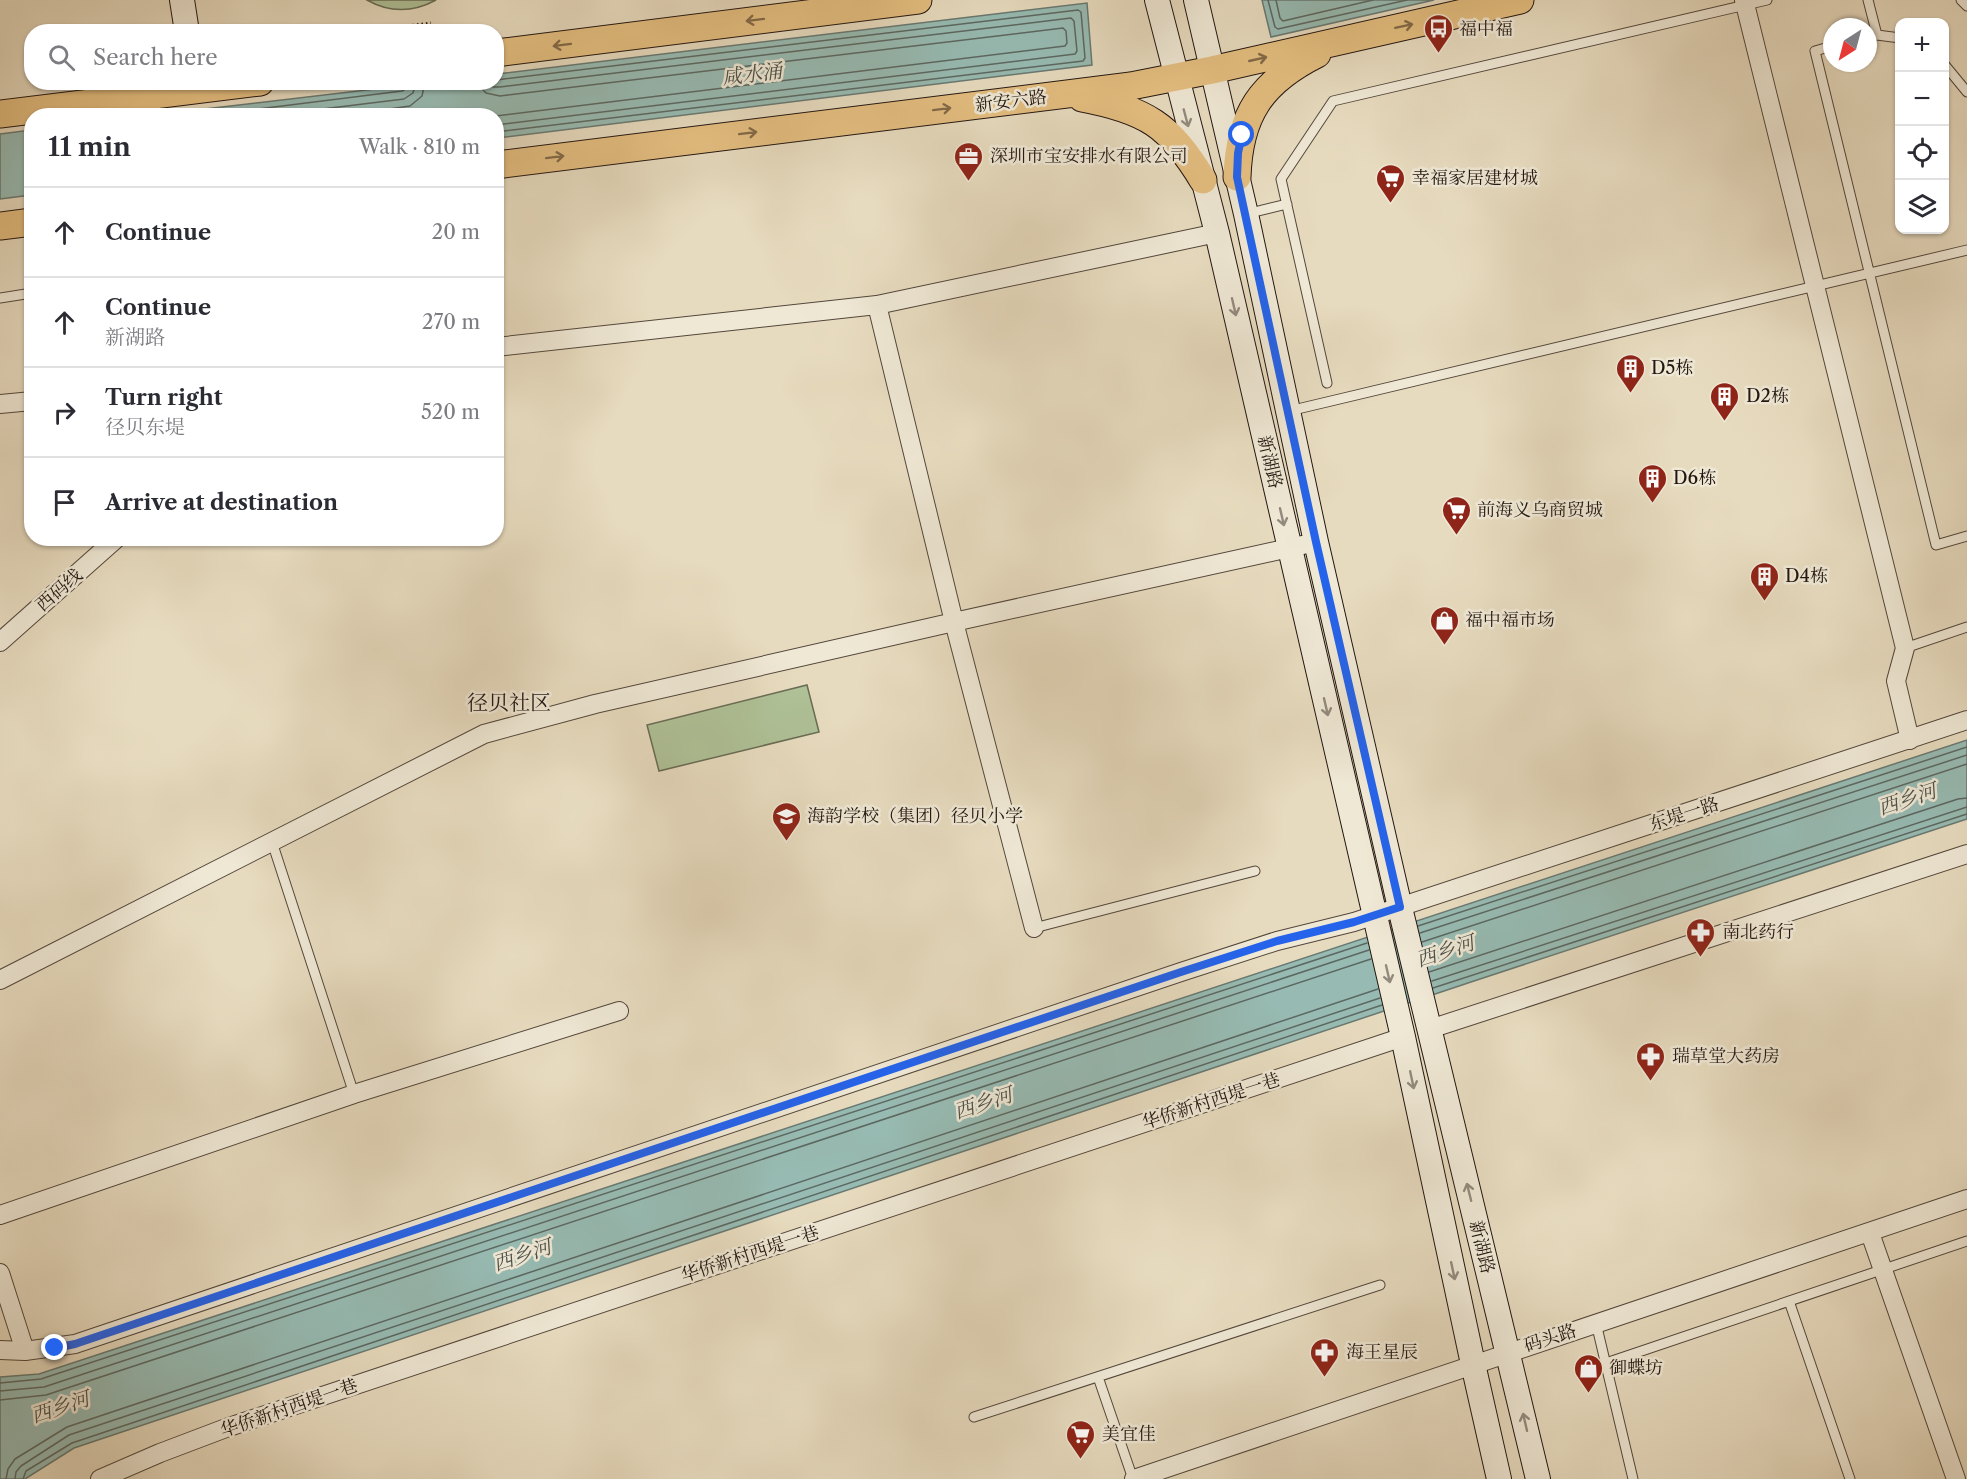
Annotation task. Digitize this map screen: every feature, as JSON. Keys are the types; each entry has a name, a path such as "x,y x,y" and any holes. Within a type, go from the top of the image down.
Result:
{"main road":[{"path":"182,0 186,24"},
{"path":"504,52 812,7 918,0"},
{"name":"新湖路","path":"1157,0 1216,233 1402,1030 1499,1479"},
{"name":"新湖路","path":"1196,0 1246,213 1316,542 1401,912 1538,1479"},
{"name":"新安六路","path":"504,164 1131,86 1212,70 1520,0"},
{"path":"1237,177 1238,153 1242,135 1248,118 1267,88 1307,58 1347,38"},
{"path":"43,108 172,90"},
{"path":"1060,94 1116,106 1151,120 1176,140 1188,154 1203,180"},
{"path":"0,114 24,111"},
{"path":"0,226 24,223"}],"street":[{"path":"1745,2 1905,648 1896,681 1910,740"},
{"path":"504,346 877,305 1216,233"},
{"path":"877,305 954,622 1034,928"},
{"path":"0,404 24,402"},
{"path":"0,980 484,734 585,707 1316,542"},
{"name":"西码线","path":"0,642 108,546"},
{"name":"东堤一路","path":"0,1350 25,1351 75,1344 1181,972 1277,941 1375,921 1967,720"},
{"path":"1428,1022 1967,854"},
{"path":"0,1215 354,1094 619,1011"},
{"name":"华侨新村西堤一巷","path":"100,1479 226,1428 1402,1030"},
{"name":"码头路","path":"1133,1479 1967,1200"},
{"path":"1870,1233 1956,1479"},
{"path":"0,1273 25,1351"}],"lane":[{"path":"1327,383 1281,179 1334,101 1745,2 1767,0"},
{"path":"1868,0 1870,18"},
{"path":"1962,0 1967,6"},
{"path":"1877,36 1895,38"},
{"path":"1823,49 1815,51 1936,545 1967,536"},
{"path":"1949,69 1967,92"},
{"path":"1246,213 1287,204"},
{"path":"1288,412 1967,250"},
{"path":"0,298 24,294"},
{"path":"1905,648 1967,627"},
{"path":"272,842 354,1094"},
{"path":"1034,928 1255,871"},
{"path":"1606,1364 1967,1241"},
{"path":"974,1417 1380,1285"},
{"path":"1790,1301 1850,1479"},
{"path":"1596,1323 1634,1479"},
{"path":"1098,1377 1133,1479"}],"path":[{"path":"422,24 430,23"}],"green space":[{"path":"367,0 436,0 401,10 384,7"},
{"path":"807,685 819,732 659,771 647,725"}],"water":[{"path":"1262,0 1434,0 1271,37"},
{"name":"咸水涌","path":"1087,3 1092,65 504,137 504,108 213,108 366,90 504,90 504,73"},
{"path":"24,131 24,196 0,199 0,134"},
{"name":"西乡河","path":"1967,740 1967,819 74,1448 25,1479 0,1479 0,1377 39,1374"}],"place":[{"name":"福中福","path":"1438,54"},
{"name":"深圳市宝安排水有限公司","path":"969,182"},
{"name":"幸福家居建材城","path":"1391,204"},
{"name":"D5栋","path":"1630,394"},
{"name":"D2栋","path":"1725,422"},
{"name":"D6栋","path":"1652,504"},
{"name":"前海义乌商贸城","path":"1456,536"},
{"name":"D4栋","path":"1764,602"},
{"name":"福中福市场","path":"1444,646"},
{"name":"海韵学校（集团）径贝小学","path":"786,842"},
{"name":"南北药行","path":"1701,958"},
{"name":"瑞草堂大药房","path":"1651,1082"},
{"name":"海王星辰","path":"1325,1378"},
{"name":"御蝶坊","path":"1588,1394"},
{"name":"美宜佳","path":"1081,1460"}],"district":[{"name":"径贝社区","path":"509,703"}],"route":[{"path":"55,1348 75,1344 1181,972 1277,941 1354,922 1400,907 1316,542 1237,177 1238,153 1242,135"}]}
